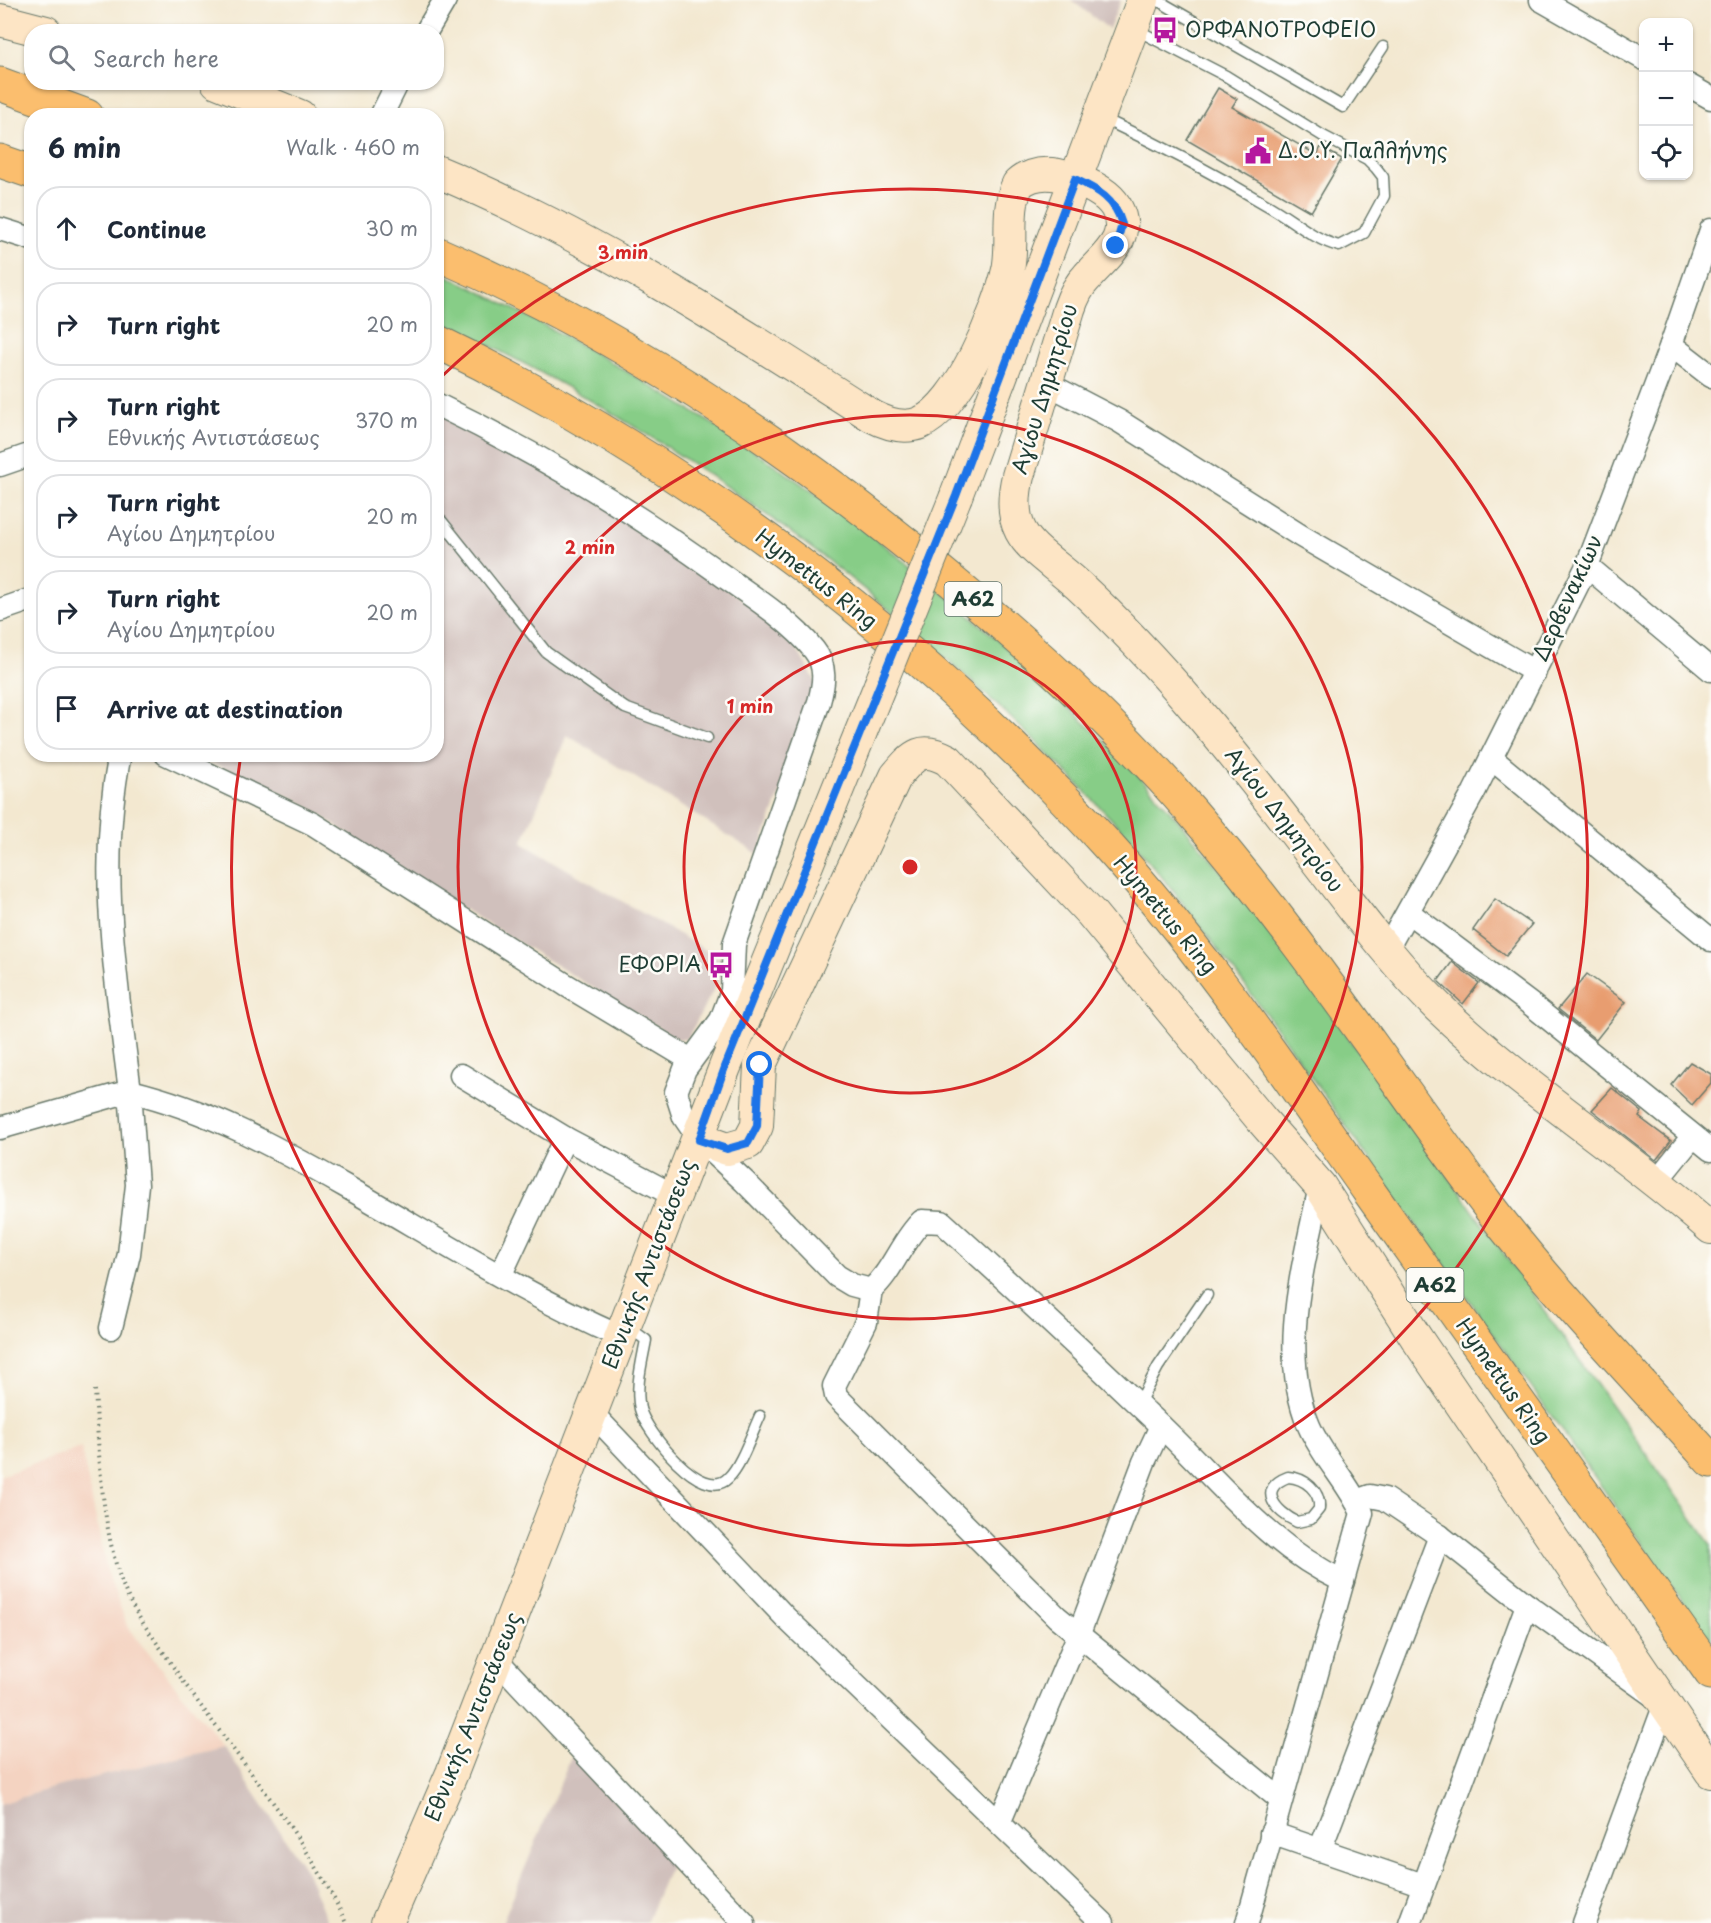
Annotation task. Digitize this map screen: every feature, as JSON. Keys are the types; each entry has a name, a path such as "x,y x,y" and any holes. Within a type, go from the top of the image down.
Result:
{"highway":[{"path":"0,62 24,73"},
{"path":"0,84 65,108"},
{"path":"61,90 98,108"},
{"path":"0,160 24,169"},
{"path":"0,182 24,189"},
{"name":"Α62","path":"444,257 526,296 624,350 724,411 904,540 1012,632 1095,707 1191,811 1295,938 1478,1193 1524,1251 1711,1461"},
{"name":"Hymettus Ring","path":"444,345 540,395 624,445 756,532 820,580 942,681 1056,790 1162,908 1251,1024 1711,1673"}],"street":[{"path":"431,24 445,0"},
{"path":"1541,0 1639,56"},
{"name":"Εθνικής Αντιστάσεως","path":"388,1923 452,1773 675,1196 699,1140 725,1067 956,496 1138,14"},
{"path":"0,20 24,26"},
{"path":"1693,87 1711,98"},
{"path":"237,90 280,108"},
{"path":"385,108 394,90"},
{"name":"Αγίου Δημητρίου","path":"444,175 565,231 703,309 872,416 892,424 909,426 928,419 937,411 959,383 977,349 1008,270 1012,202 1018,184 1033,174 1044,173 1075,179 1106,196 1114,204 1122,224 1121,236 1112,252 1088,275 1074,296 1015,491 1013,504 1016,525 1032,545 1120,626 1191,703 1387,949 1436,1004 1466,1033 1711,1228"},
{"path":"0,229 24,236"},
{"name":"Δερβενακίων","path":"1387,949 1491,758 1587,566 1671,345 1711,230"},
{"path":"1671,345 1711,376"},
{"path":"1046,383 1119,421 1301,536 1534,672"},
{"path":"444,408 580,481 689,551 773,613 814,650 820,661 824,672 819,702 734,944 732,991 721,1020 691,1060 680,1079 676,1092 684,1118 699,1140 744,1181 837,1276 852,1285 870,1290"},
{"path":"0,465 24,457"},
{"path":"1587,566 1711,670"},
{"path":"0,610 24,602"},
{"path":"699,1140 727,1149 748,1143 757,1126 760,1065 896,776 920,752 933,752 948,760 1091,913 1261,1119 1320,1186 1417,1339 1711,1772"},
{"path":"1491,758 1711,940"},
{"path":"111,1328 129,1254 137,1185 130,1091 109,917 115,780 118,762"},
{"path":"183,762 313,824 566,985 691,1060"},
{"path":"1408,912 1533,1006 1711,1150"},
{"path":"461,1075 565,1138 675,1196"},
{"path":"0,1128 130,1091 196,1111 267,1142 579,1318 623,1331"},
{"path":"1654,1183 1693,1136"},
{"path":"501,1274 565,1138"},
{"path":"1247,1923 1362,1513 1324,1456 1309,1425 1300,1395 1295,1361 1297,1301 1320,1186"},
{"path":"1281,1800 1078,1636 837,1396 834,1386 866,1323 870,1290 883,1279 912,1230 922,1221 942,1222 1161,1426 1220,1488 1267,1531 1305,1562 1343,1581"},
{"path":"591,1412 787,1619 1000,1821 1103,1923"},
{"path":"1000,1821 1078,1636 1144,1462 1161,1426"},
{"path":"1356,1501 1370,1496 1385,1499 1440,1536 1527,1605 1665,1704"},
{"path":"1320,1850 1440,1536"},
{"path":"1410,1923 1527,1605"},
{"path":"496,1659 744,1923"},
{"path":"1584,1923 1665,1704"},
{"path":"1271,1833 1423,1884"}],"lane":[{"path":"1157,0 1343,107 1383,47"},
{"path":"1099,117 1156,144 1272,208 1328,243 1340,246 1364,233 1384,196 1383,177 1367,159 1323,136 1226,76 1138,14"},
{"path":"444,524 546,652 625,708 707,738"},
{"path":"1138,1406 1158,1367 1207,1295"},
{"path":"623,1331 646,1340 638,1393 641,1411 675,1460 691,1474 708,1484 716,1485 729,1478 760,1416"},
{"path":"1288,1477 1301,1479 1317,1494 1319,1509 1311,1519 1297,1522 1283,1513 1272,1500 1271,1493 1275,1484 1288,1477"},
{"path":"1267,1531 1283,1513"}],"path":[{"path":"95,1390 99,1460 109,1531 124,1589 191,1695 285,1818 337,1903 346,1923"}],"shaded area":[{"path":"1071,0 1121,0 1109,29"},
{"path":"444,415 638,525 786,631 819,687 758,854 567,735 522,843 728,963 687,1039 677,1039 426,886 298,800 209,762 444,762"},
{"path":"81,1448 107,1571 128,1628 224,1746 56,1787 0,1804 0,1476"},
{"path":"224,1746 307,1872 328,1923 0,1923 0,1804 56,1787"},
{"path":"573,1753 672,1862 646,1923 502,1923"}],"green space":[{"path":"444,274 611,363 696,414 778,468 859,526 936,587 1011,652 1139,776 1222,872 1327,1009 1711,1545 1711,1641 1275,1026 1179,898 1117,825 1043,749 965,676 885,606 801,540 714,478 624,420 532,368 444,324"}],"building":[{"name":"Δ.Ο.Υ. Παλλήνης","path":"1218,88 1237,99 1232,107 1317,155 1321,147 1342,159 1311,212 1187,140"},
{"path":"1495,899 1532,924 1506,956 1473,930"},
{"path":"1452,962 1479,983 1463,1004 1438,981"},
{"path":"1587,974 1626,1002 1596,1040 1558,1009"},
{"path":"1690,1062 1711,1074 1711,1083 1692,1105 1671,1085"},
{"path":"1612,1088 1642,1112 1639,1117 1671,1141 1656,1160 1592,1110"}],"place":[{"name":"ΟΡΦΑΝΟΤΡΟΦΕΙΟ","path":"1165,30"},
{"name":"Δ.Ο.Υ. Παλλήνης","path":"1258,151"},
{"name":"ΕΦΟΡΙΑ","path":"721,965"}],"route":[{"path":"760,1065 757,1126 748,1143 727,1149 699,1140 725,1067 956,496 1075,179 1106,196 1114,204 1122,224 1121,236 1116,246"}]}
